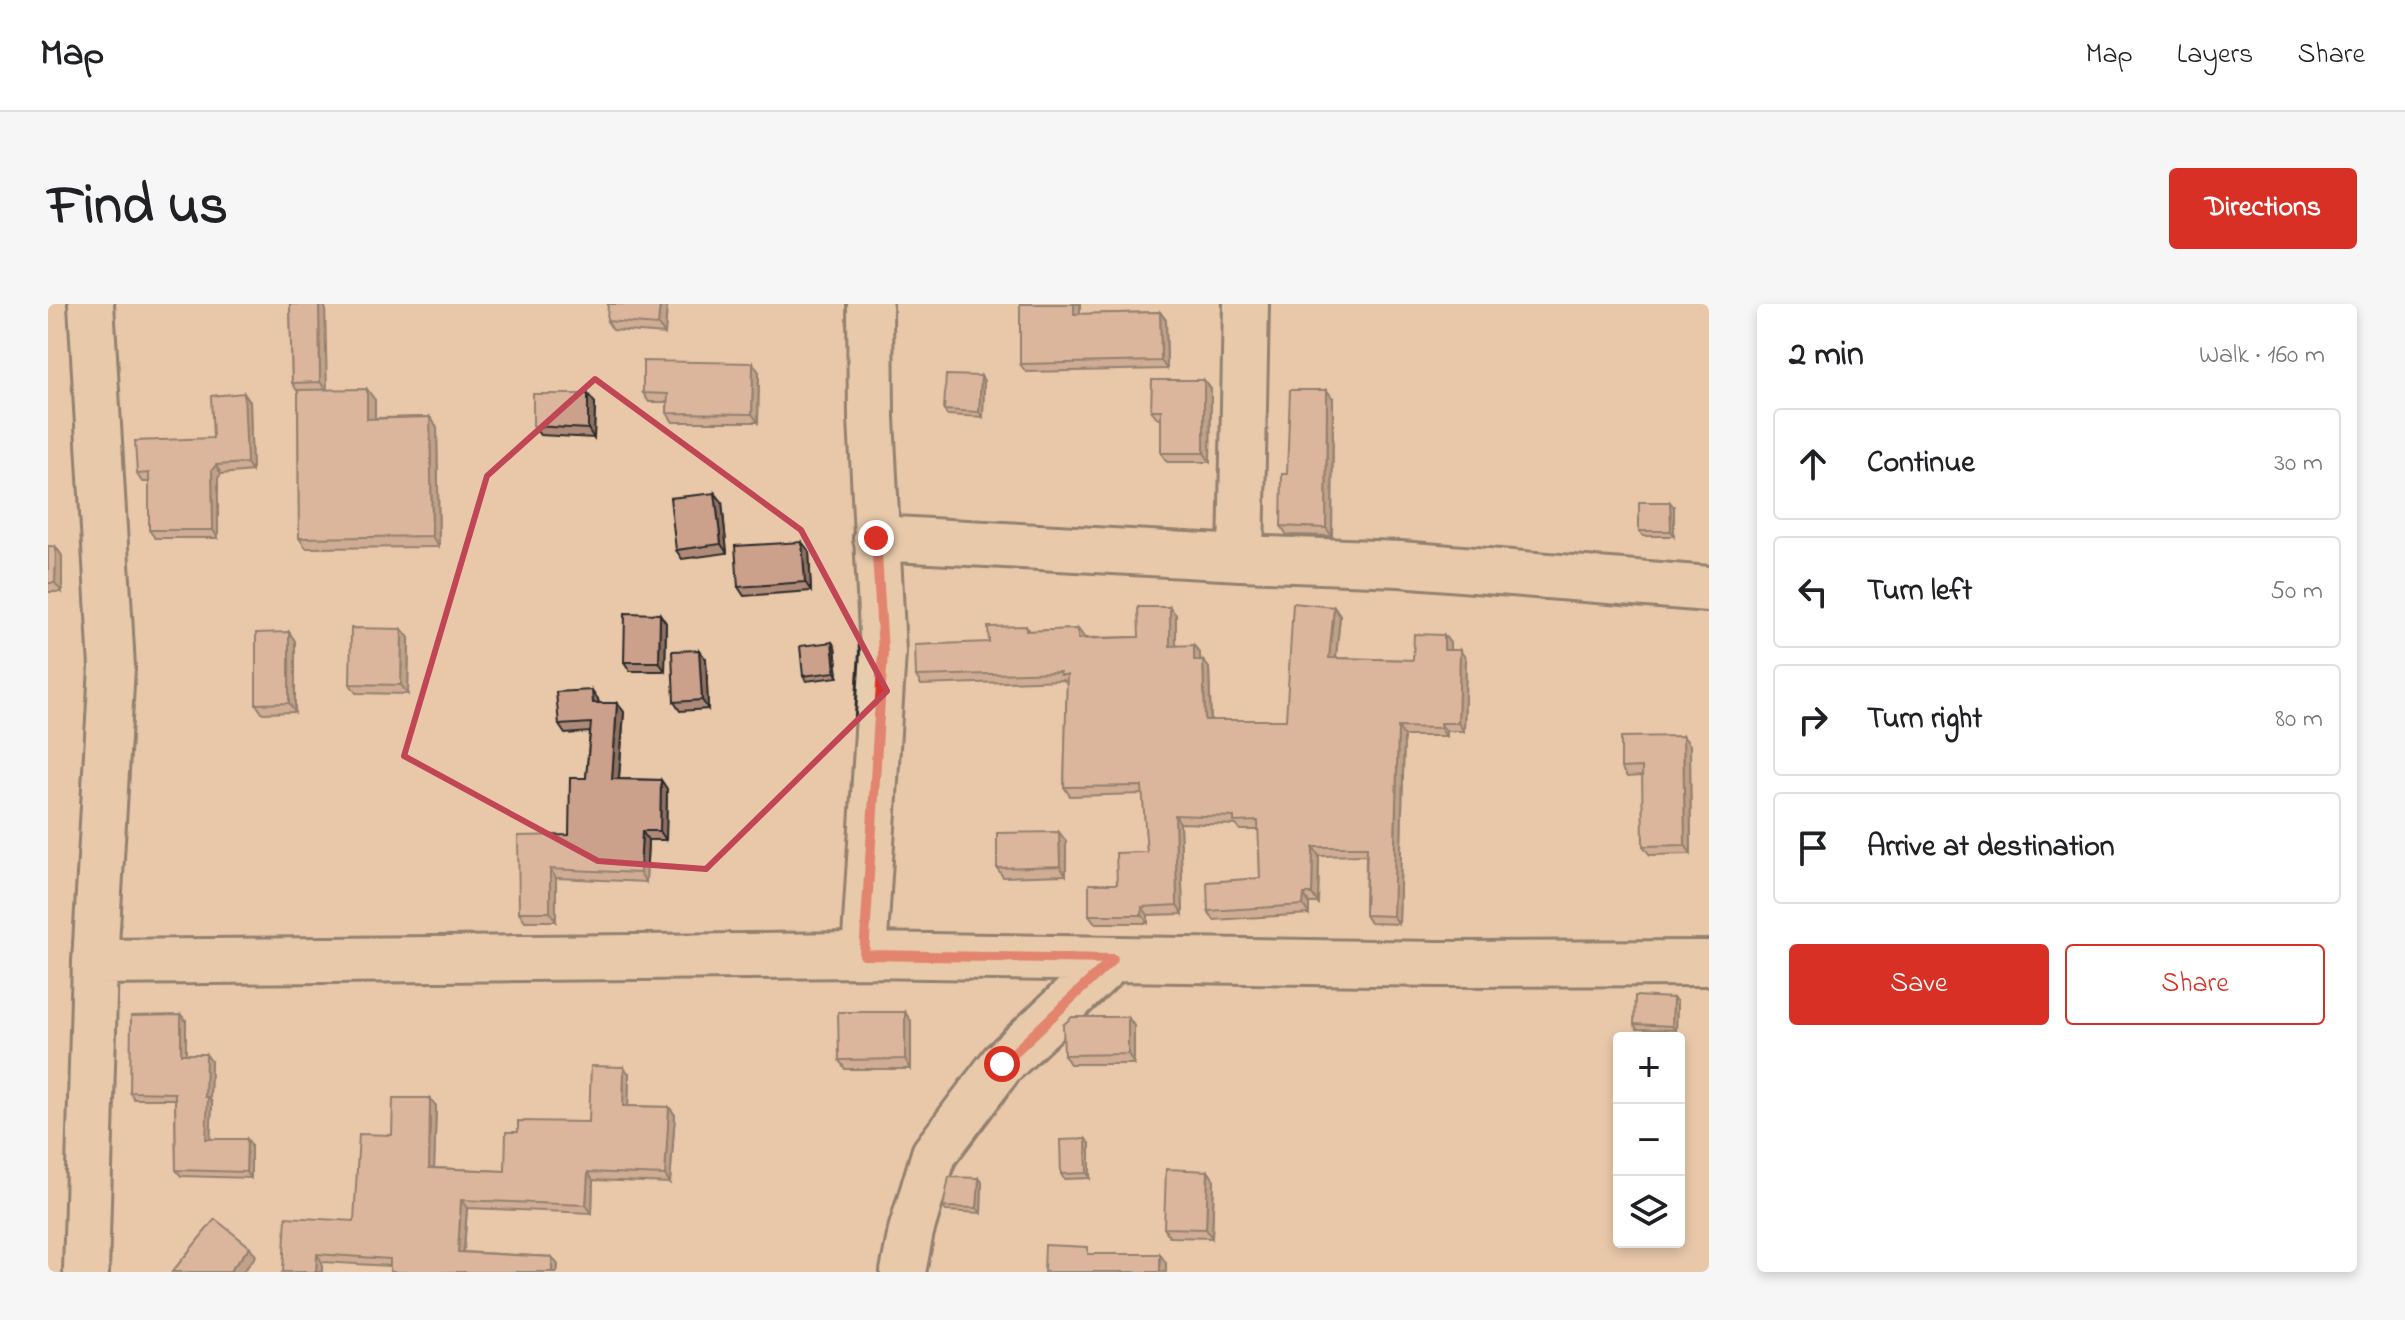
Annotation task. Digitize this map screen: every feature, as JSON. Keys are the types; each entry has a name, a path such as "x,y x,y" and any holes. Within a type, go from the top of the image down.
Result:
{"street":[{"path":"86,1272 95,962 112,667 91,304"},
{"path":"864,955 883,652 876,538 870,304"},
{"path":"1241,558 1246,304"},
{"path":"876,538 1400,564 1709,589"},
{"path":"95,962 864,955 1438,964 1709,963"},
{"path":"903,1272 911,1231 934,1154 1002,1064 1113,959"}],"highlighted area":[{"path":"595,379 801,530 887,691 706,869 598,861 404,756 487,476"}],"building":[{"path":"290,304 319,304 320,382 292,383"},
{"path":"608,304 660,304 658,325 607,321"},
{"path":"1020,304 1074,304 1074,314 1160,312 1161,361 1020,364"},
{"path":"643,361 753,363 752,414 667,413 668,394 643,393"},
{"path":"946,375 981,376 979,412 944,410"},
{"path":"1152,380 1204,380 1204,453 1161,453 1161,410 1151,410"},
{"path":"367,389 367,419 430,417 432,536 299,538 298,390"},
{"path":"1290,390 1327,390 1326,528 1281,526 1282,474 1287,474"},
{"path":"244,393 247,463 216,465 212,470 213,530 149,530 149,473 137,474 135,441 213,438 211,396"},
{"path":"533,394 588,394 588,429 533,426"},
{"path":"715,493 721,544 676,550 670,498"},
{"path":"1639,502 1670,502 1671,531 1639,531"},
{"path":"802,542 805,582 738,587 735,546"},
{"path":"48,546 56,547 55,583 48,583"},
{"path":"1293,603 1334,607 1329,658 1413,660 1414,634 1444,635 1444,650 1460,650 1458,723 1440,723 1440,728 1398,727 1393,916 1365,915 1367,847 1313,847 1312,894 1304,894 1303,905 1208,911 1207,882 1260,878 1258,821 1234,822 1234,817 1175,815 1177,905 1142,907 1142,915 1089,915 1089,884 1117,884 1116,853 1147,852 1142,786 1064,787 1067,675 1060,675 1060,672 916,676 915,645 989,642 988,627 1026,626 1026,631 1078,629 1078,639 1139,637 1138,607 1170,607 1170,646 1194,645 1194,660 1203,660 1205,720 1286,720"},
{"path":"625,613 660,614 659,662 624,662"},
{"path":"351,628 402,629 401,685 350,684"},
{"path":"289,632 289,703 256,704 256,633"},
{"path":"832,642 835,672 803,676 800,646"},
{"path":"699,650 702,700 674,702 672,651"},
{"path":"592,690 593,703 617,703 612,779 661,780 660,831 642,831 640,873 550,869 550,912 519,912 518,836 569,835 570,778 586,778 591,723 559,725 556,692"},
{"path":"1683,736 1685,845 1643,846 1642,767 1621,768 1621,737"},
{"path":"1059,832 1060,866 997,868 997,833"},
{"path":"1635,996 1673,998 1672,1026 1634,1024"},
{"path":"838,1012 905,1012 905,1059 839,1060"},
{"path":"181,1015 181,1054 206,1054 206,1139 247,1139 246,1172 176,1170 175,1093 130,1092 131,1016"},
{"path":"1072,1017 1128,1017 1128,1054 1064,1055 1063,1025"},
{"path":"591,1066 624,1067 623,1106 669,1107 665,1175 588,1172 586,1205 461,1200 458,1252 552,1257 552,1272 390,1272 390,1259 317,1254 316,1272 283,1272 286,1217 354,1221 359,1134 392,1135 393,1098 430,1098 429,1168 505,1171 506,1132 518,1132 518,1121 589,1122"},
{"path":"1086,1139 1087,1173 1061,1174 1060,1140"},
{"path":"1166,1169 1208,1171 1206,1229 1164,1228"},
{"path":"949,1177 979,1178 977,1208 943,1207"},
{"path":"215,1219 250,1247 229,1272 172,1272"},
{"path":"1045,1245 1088,1247 1088,1254 1160,1254 1160,1272 1044,1272"}],"route":[{"path":"876,538 883,652 864,955 1113,959 1002,1064"}]}
